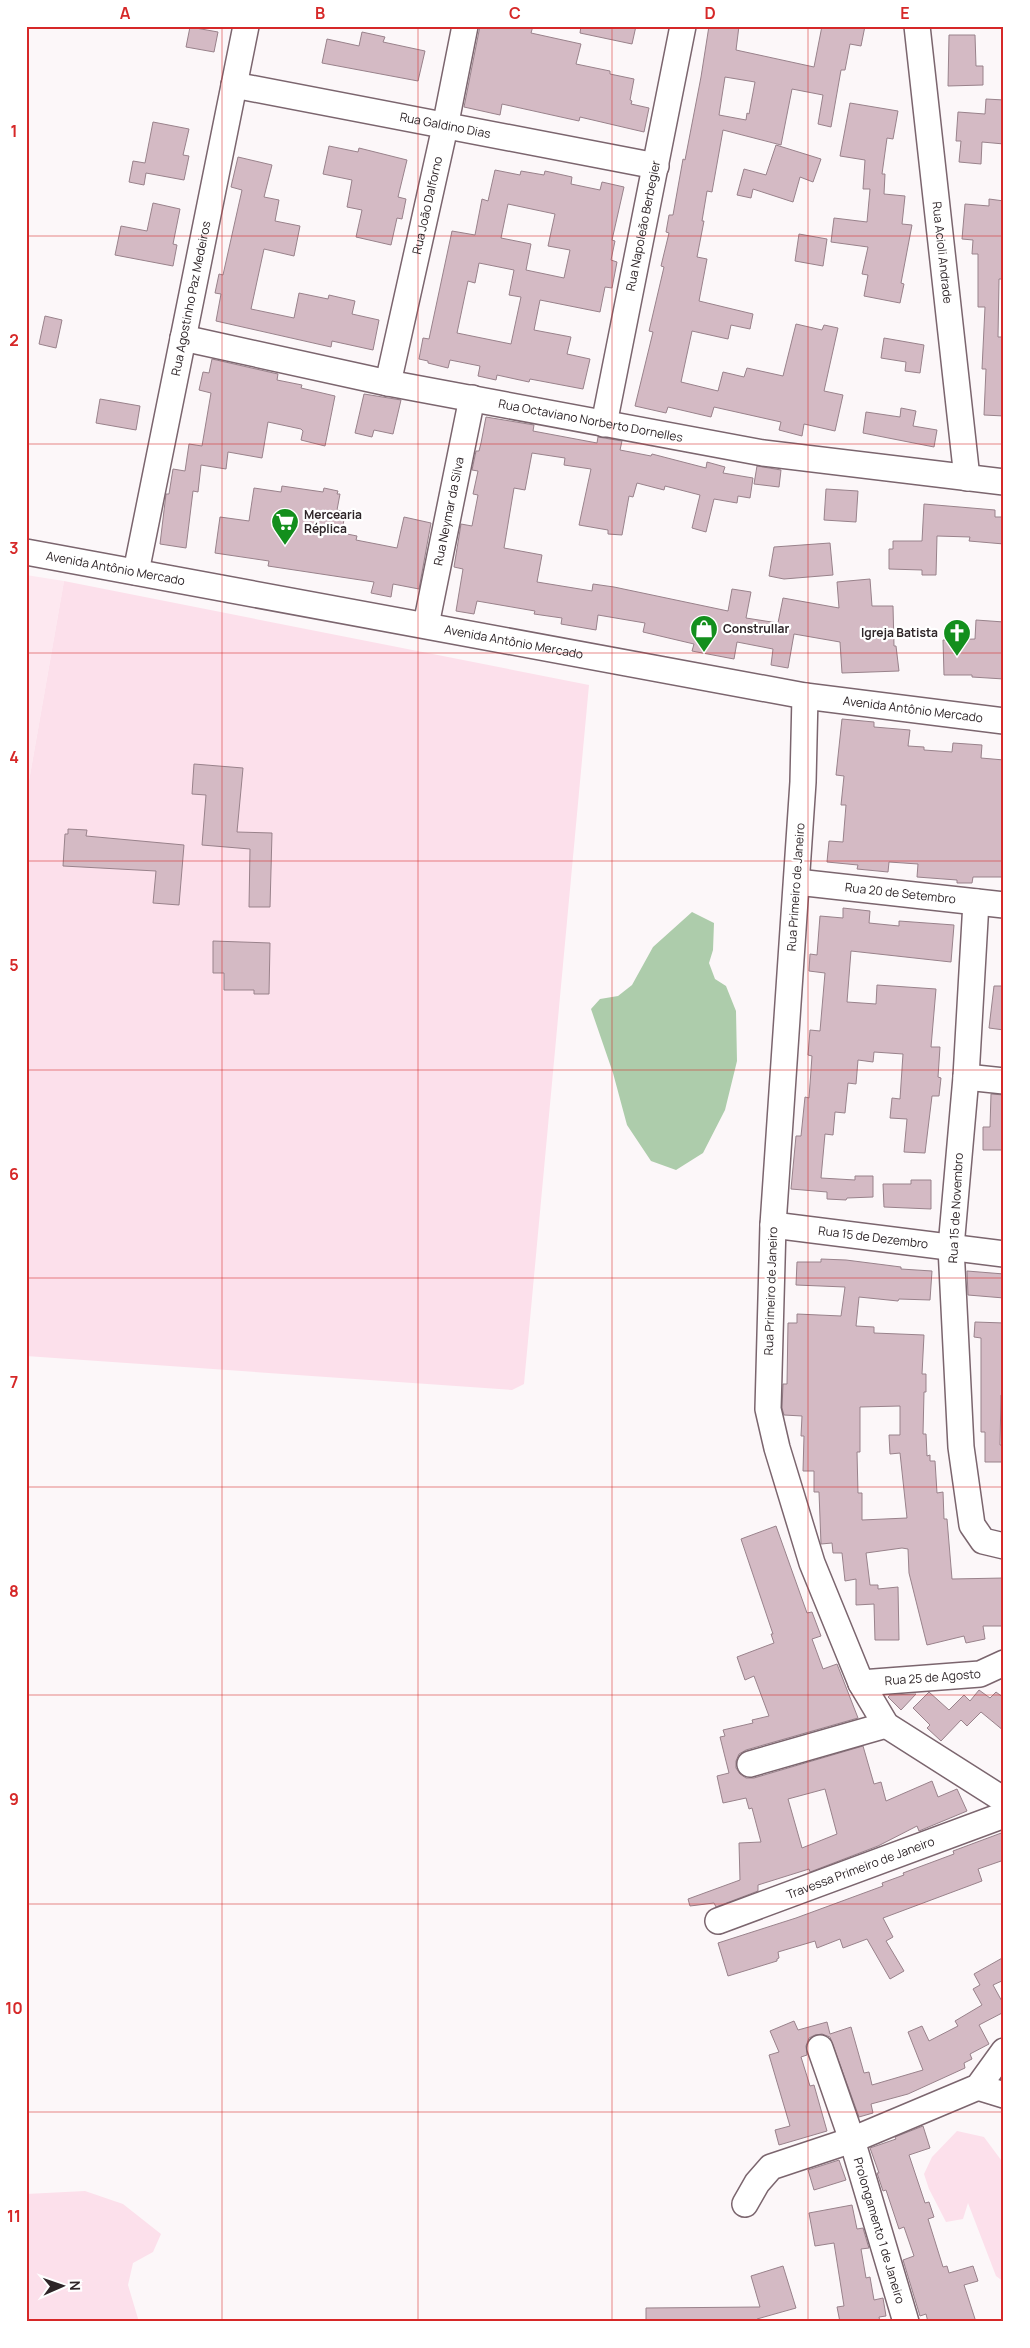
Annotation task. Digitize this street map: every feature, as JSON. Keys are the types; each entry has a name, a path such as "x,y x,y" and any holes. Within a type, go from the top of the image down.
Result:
{"street":[{"name":"Rua Agostinho Paz Medeiros","path":"136,572 246,26"},
{"name":"Rua João Dalforno","path":"388,383 445,127 465,26"},
{"name":"Rua Napoleão Berbegier","path":"604,424 683,26"},
{"name":"Rua Acioli Andrade","path":"917,26 967,478"},
{"name":"Rua Galdino Dias","path":"234,85 656,166"},
{"name":"Rua Octaviano Norberto Dornelles","path":"183,338 388,383 763,453 1004,482"},
{"name":"Rua Neymar da Silva","path":"426,625 472,398"},
{"name":"Avenida Antônio Mercado","path":"26,552 805,696 1004,721"},
{"name":"Rua Primeiro de Janeiro","path":"805,696 803,782 797,882 773,1225 768,1409 776,1448 812,1564 861,1682 886,1725 1004,1800"},
{"name":"Rua 20 de Setembro","path":"797,882 1004,905"},
{"name":"Rua 15 de Novembro","path":"976,902 966,1077 951,1247 961,1447 972,1525 994,1543"},
{"path":"966,1077 1004,1081"},
{"name":"Rua 15 de Dezembro","path":"773,1225 1004,1254"},
{"name":"Rua 25 de Agosto","path":"861,1682 980,1674 1004,1663"},
{"path":"750,1764 886,1725"},
{"name":"Travessa Primeiro de Janeiro","path":"718,1921 1004,1815"},
{"name":"Prolongamento 1 de Janeiro","path":"820,2048 852,2140 906,2322"},
{"path":"1004,2051 978,2087 1004,2095"},
{"name":"Prolongamento 1 de Janeiro","path":"745,2204 757,2182 771,2168 852,2140 978,2087"}],"shaded area":[{"path":"26,575 64,581 26,798"},
{"path":"64,581 589,685 524,1384 512,1390 26,1356 26,798"},
{"path":"692,912 714,923 713,950 709,963 715,979 726,986 736,1011 737,1061 725,1110 703,1153 676,1170 651,1161 627,1125 613,1073 591,1009 600,999 618,996 632,985 653,947"},
{"path":"957,2131 984,2137 1004,2164 1004,2282 996,2276 968,2203 963,2219 946,2222 929,2189 924,2174 932,2157"},
{"path":"85,2191 123,2204 161,2234 153,2252 133,2263 128,2285 139,2322 26,2322 26,2194"}],"building":[{"path":"480,26 533,26 531,33 581,44 576,64 610,71 610,74 634,79 631,104 649,108 644,132 580,117 579,121 502,104 500,115 464,107"},
{"path":"581,26 636,26 632,44 580,33"},
{"path":"709,26 739,26 736,50 814,67 822,26 865,26 861,46 850,44 845,70 841,70 831,127 818,124 823,95 792,89 781,145 723,130 712,192 707,191 702,221 704,221 697,257 707,259 699,301 753,314 750,329 731,325 728,339 692,331 681,382 718,391 723,372 744,377 747,368 783,376 796,324 822,330 824,325 838,328 824,391 843,395 835,431 804,424 802,436 779,430 781,422 714,407 711,417 668,407 666,413 635,406 653,332 649,331 664,267 661,266 669,233 666,232 669,215 673,215 701,77","holes":["725,77 755,82 749,114 747,113 746,120 719,115"]},
{"path":"190,27 218,32 214,52 186,47"},
{"path":"362,32 385,37 383,42 425,51 418,81 322,63 327,39 359,46"},
{"path":"949,35 975,35 976,66 983,66 983,85 948,86"},
{"path":"986,99 1004,100 1004,144 982,142 981,164 959,162 961,141 956,141 958,112 985,114"},
{"path":"850,103 898,111 893,139 887,138 882,174 885,174 884,194 905,196 902,224 912,225 901,283 904,284 900,303 864,296 868,275 862,274 868,247 831,242 834,218 867,222 870,189 863,189 865,160 840,156"},
{"path":"153,122 189,129 183,155 189,156 184,180 146,173 144,185 129,182 133,161 145,163"},
{"path":"776,145 821,159 813,182 800,177 793,202 753,189 751,198 737,195 744,169 766,175"},
{"path":"329,146 358,152 359,148 407,160 398,197 406,199 402,219 397,218 391,245 356,237 362,210 347,207 352,180 323,174"},
{"path":"238,157 272,165 264,197 279,200 275,221 300,226 294,256 264,249 251,309 294,318 299,293 328,299 329,295 355,301 352,314 379,320 373,350 332,341 331,347 216,321 221,294 215,293 219,274 223,275 242,190 231,187"},
{"path":"495,170 520,175 521,171 544,175 545,171 572,177 571,184 600,190 602,182 624,187 612,240 615,241 611,260 617,262 612,288 605,287 600,312 540,300 534,330 571,337 567,354 590,359 583,389 530,379 529,382 497,375 496,380 478,376 480,366 450,360 448,368 419,359 423,338 429,339 452,231 475,235 482,199 488,201","holes":["508,204 555,214 548,246 570,250 564,278 526,270 531,244 501,238","479,263 514,270 509,295 521,297 511,344 457,333 468,281 475,283"]},
{"path":"989,199 1004,201 1004,279 999,279 998,337 1003,337 1004,416 984,415 986,369 982,369 985,307 978,307 978,254 972,254 973,240 962,239 965,204 989,206"},
{"path":"153,203 180,209 173,244 177,245 173,266 115,255 121,226 147,231"},
{"path":"799,234 827,239 823,266 795,261"},
{"path":"45,316 62,320 56,348 39,344"},
{"path":"884,338 924,345 920,373 905,371 906,362 881,358"},
{"path":"212,359 278,374 277,380 302,385 301,388 335,396 325,446 301,440 303,431 301,429 268,422 262,458 228,452 226,469 201,465 198,492 193,491 186,548 160,544 166,494 169,494 173,469 185,471 189,444 202,446 211,393 199,390 203,372 209,373"},
{"path":"364,394 401,400 393,434 374,430 372,437 355,433"},
{"path":"100,399 140,406 136,430 96,423"},
{"path":"901,408 916,411 913,426 937,430 934,447 863,433 866,412 900,417"},
{"path":"486,417 534,425 533,431 597,443 598,437 622,441 620,450 651,456 652,454 706,468 707,462 725,467 723,473 753,478 750,498 738,496 737,503 714,499 706,532 692,528 700,495 665,486 664,490 637,483 633,497 629,496 622,535 608,534 608,530 579,525 591,469 564,465 565,458 532,453 525,490 514,488 504,548 542,555 537,582 592,591 593,584 614,587 728,611 732,589 751,592 746,618 778,623 783,598 839,608 837,582 870,579 872,606 893,606 894,646 896,646 899,671 842,673 840,642 794,634 788,668 771,665 773,649 737,642 734,659 692,651 694,644 643,632 645,623 598,615 596,630 561,624 562,618 534,614 535,611 477,601 474,614 456,611 463,569 454,567 461,524 472,526 478,495 473,494 478,471 472,470 476,451 479,451"},
{"path":"757,466 781,470 779,487 754,484"},
{"path":"282,486 323,492 324,488 338,491 337,494 340,494 337,510 345,512 342,533 357,536 356,540 397,548 404,517 431,523 419,589 393,584 391,597 371,593 374,582 268,566 269,561 215,553 220,517 249,521 254,488 281,492"},
{"path":"826,489 858,491 856,522 824,520"},
{"path":"924,504 995,510 995,517 1004,517 1004,544 969,541 970,537 937,536 936,575 922,575 922,570 889,569 889,549 893,549 893,541 922,541"},
{"path":"830,543 833,575 784,579 769,576 774,547"},
{"path":"976,620 1004,622 1004,679 972,677 972,675 944,675 943,640 975,639"},
{"path":"842,719 874,722 874,727 910,730 908,746 924,747 924,750 952,752 953,743 982,745 981,758 1004,760 1004,861 1002,877 973,877 972,883 957,883 957,880 917,877 918,864 889,862 888,872 857,869 858,865 827,862 829,841 843,842 846,805 841,805 844,776 836,775"},
{"path":"194,764 243,768 237,832 272,833 270,907 249,907 250,849 202,845 206,795 192,794"},
{"path":"68,829 87,830 86,836 184,845 179,905 153,903 156,871 63,866 65,834 68,834"},
{"path":"843,908 870,911 869,923 899,926 899,921 954,925 951,962 851,951 847,1002 876,1004 877,985 936,989 931,1047 940,1047 938,1077 941,1078 939,1096 932,1096 925,1153 904,1152 907,1119 890,1118 892,1098 900,1099 903,1054 874,1052 873,1062 858,1060 856,1084 848,1083 845,1113 835,1112 833,1135 825,1134 821,1178 855,1180 855,1176 873,1176 873,1197 847,1198 846,1200 827,1199 827,1192 791,1189 796,1136 801,1136 805,1097 809,1098 812,1056 808,1055 810,1030 820,1031 825,973 809,971 810,954 817,955 820,916 843,918"},
{"path":"213,941 270,943 269,994 254,994 254,990 224,990 224,973 213,973"},
{"path":"994,986 1004,986 1004,1030 989,1028"},
{"path":"991,1094 1004,1095 1004,1150 983,1150 983,1127 990,1127"},
{"path":"911,1180 931,1180 931,1209 884,1207 883,1184 911,1184"},
{"path":"821,1259 846,1260 901,1267 901,1269 932,1271 930,1300 899,1299 898,1301 859,1297 856,1326 874,1327 874,1333 924,1335 922,1374 926,1374 926,1392 924,1392 923,1434 926,1434 927,1456 930,1455 930,1461 935,1461 937,1493 943,1492 944,1519 947,1519 952,1579 1004,1578 1004,1626 983,1626 985,1639 966,1643 964,1636 927,1645 909,1573 908,1549 902,1548 866,1553 870,1585 878,1585 878,1589 898,1587 899,1640 875,1640 874,1604 856,1605 856,1579 845,1581 842,1553 833,1553 832,1543 821,1544 819,1492 814,1492 814,1471 803,1471 804,1436 801,1436 802,1416 784,1415 782,1408 783,1384 787,1384 788,1323 797,1323 797,1314 841,1316 845,1287 796,1285 797,1262 821,1262","holes":["900,1406 900,1435 889,1435 890,1454 900,1453 907,1518 862,1520 862,1493 858,1493 857,1452 860,1452 860,1407"]},
{"path":"967,1271 1004,1274 1004,1298 968,1295"},
{"path":"975,1322 1004,1323 1004,1395 1001,1395 1000,1445 1004,1445 1004,1462 985,1462 985,1432 981,1432 981,1338 974,1337"},
{"path":"776,1526 807,1613 812,1612 821,1636 812,1639 823,1669 837,1664 858,1718 746,1750 739,1754 736,1761 736,1768 740,1774 746,1778 754,1778 863,1746 874,1784 881,1782 886,1801 932,1781 938,1797 957,1789 967,1811 919,1831 917,1826 878,1846 810,1872 809,1869 758,1885 758,1891 716,1907 714,1903 690,1906 688,1899 740,1880 739,1843 761,1842 752,1808 749,1809 746,1798 723,1803 717,1776 729,1773 720,1737 725,1736 723,1730 753,1723 752,1720 769,1716 754,1676 745,1680 737,1657 774,1643 771,1634 773,1634 741,1539","holes":["825,1789 837,1834 802,1848 788,1799"]},
{"path":"979,1690 990,1698 996,1692 1004,1698 1004,1731 981,1712 967,1726 961,1720 941,1741 927,1728 930,1725 913,1708 929,1692 949,1710 964,1695 970,1701"},
{"path":"916,1694 901,1710 888,1697 890,1695"},
{"path":"1004,1832 1004,1860 978,1869 982,1881 883,1918 893,1937 886,1941 904,1971 890,1979 867,1939 843,1948 840,1939 817,1948 815,1941 778,1952 779,1958 777,1961 728,1976 718,1943 796,1918 883,1886 882,1883 904,1875 903,1873 954,1854 953,1851"},
{"path":"1004,1957 1004,1980 993,1985 1004,2005 1004,2012 979,2025 989,2044 970,2054 972,2059 964,2063 965,2068 908,2094 871,2104 873,2113 859,2117 830,2037 822,2034 809,2038 806,2046 807,2055 801,2057 810,2086 814,2085 827,2131 779,2145 775,2130 790,2126 769,2055 779,2052 770,2031 794,2021 798,2030 827,2022 830,2034 851,2027 864,2073 869,2072 872,2085 923,2070 908,2032 922,2026 929,2041 958,2026 955,2021 982,2005 973,1989 980,1985 974,1974"},
{"path":"923,2126 930,2148 909,2155 925,2203 929,2202 934,2217 928,2219 943,2267 947,2266 949,2273 973,2266 978,2281 964,2285 976,2322 928,2322 926,2314 920,2316 903,2260 914,2256 904,2227 899,2229 886,2190 883,2191 870,2148 896,2139 895,2137"},
{"path":"839,2160 846,2180 814,2190 808,2170"},
{"path":"852,2205 857,2229 863,2228 869,2248 861,2249 866,2278 870,2277 874,2300 883,2298 886,2316 879,2317 880,2322 840,2322 837,2307 844,2306 834,2243 815,2246 809,2213"},
{"path":"783,2266 796,2308 757,2319 757,2322 646,2322 646,2308 760,2307 751,2276"}],"place":[{"name":"Mercearia Réplica","path":"285,546"},
{"name":"Construllar","path":"704,653"},
{"name":"Igreja Batista","path":"957,657"}]}
